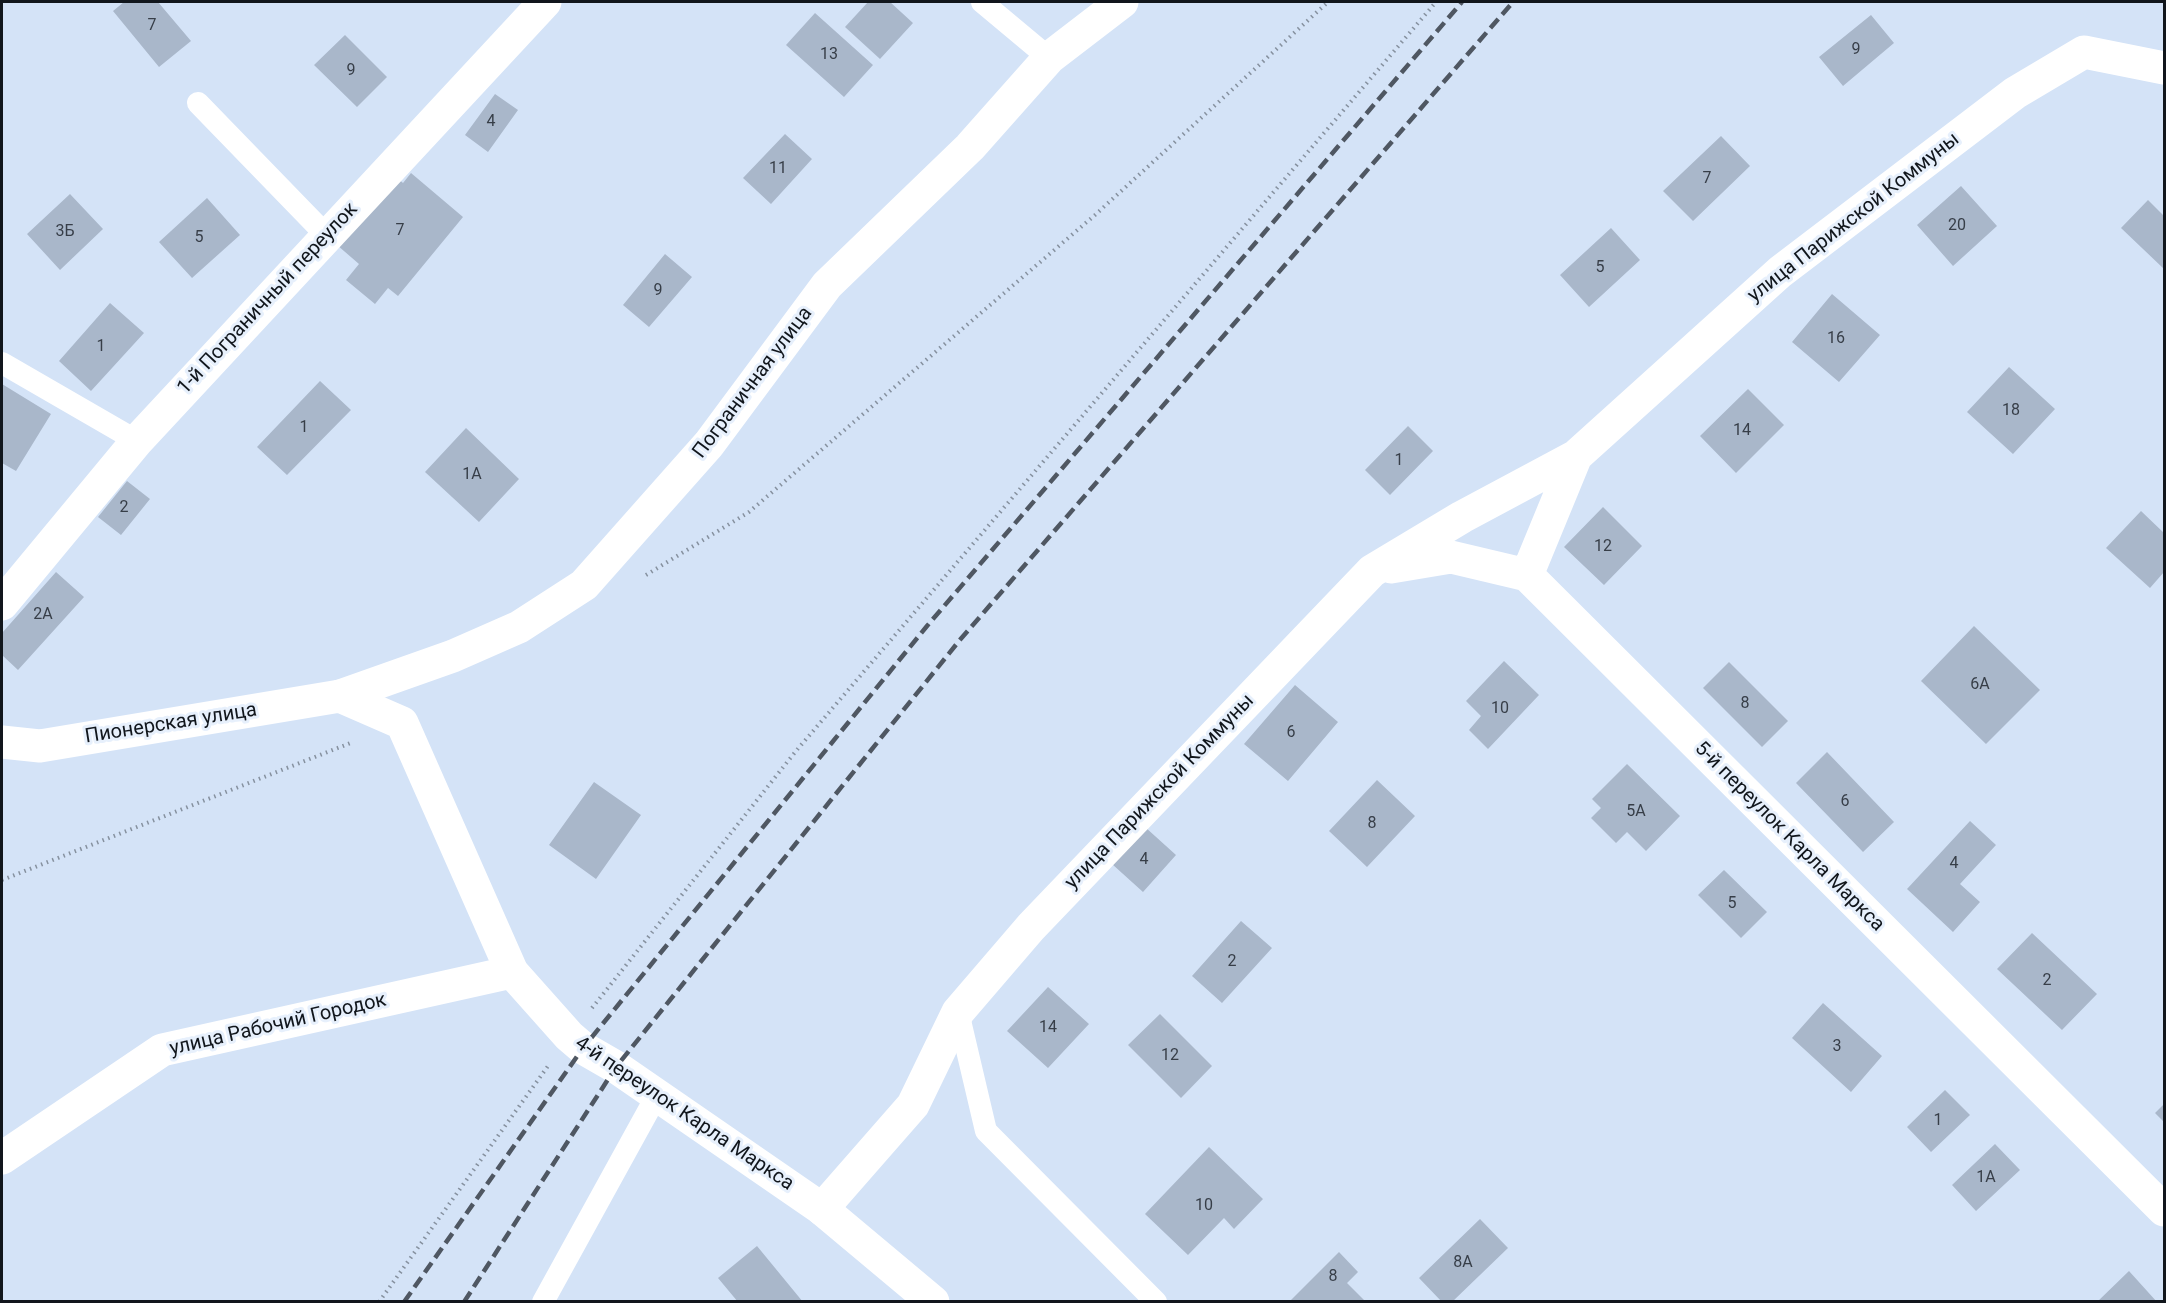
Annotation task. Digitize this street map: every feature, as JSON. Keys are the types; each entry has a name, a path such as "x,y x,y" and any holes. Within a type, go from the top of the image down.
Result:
{"street":[{"name":"1-й Пограничный переулок","path":"2,604 137,441 545,2"},
{"name":"Пограничная улица","path":"340,696 453,656 519,627 584,585 709,444 827,285 970,147 1049,58 1122,2"},
{"name":"улица Парижской Коммуны","path":"822,1209 913,1105 958,1012 1031,927 1372,571 1462,516 1576,456 1780,272 2015,93 2084,52 2164,68"},
{"name":"улица Парижской Коммуны","path":"1527,575 1576,456"},
{"path":"1372,571 1451,557 1527,575"},
{"name":"5-й переулок Карла Маркса","path":"1527,575 2164,1210"},
{"name":"4-й переулок Карла Маркса","path":"340,696 402,723 512,972 569,1036 583,1048 616,1067 822,1209 933,1302"},
{"name":"Пионерская улица","path":"2,742 40,746 340,696"},
{"name":"улица Рабочий Городок","path":"2,1158 162,1050 512,972"}],"lane":[{"path":"982,2 1049,58"},
{"path":"198,103 327,236"},
{"path":"2,363 137,441"},
{"path":"958,1012 986,1131 1156,1302"},
{"path":"543,1302 657,1095"}],"path":[{"path":"379,1302 569,1036 795,751 1436,2"}],"building":[{"path":"124,2 158,2 191,41 159,67 113,11"},
{"path":"868,2 890,2 913,23 880,59 845,27"},
{"path":"815,13 873,65 844,97 786,45"},
{"path":"1871,15 1894,43 1843,86 1819,57"},
{"path":"345,35 387,77 357,107 314,65"},
{"path":"495,94 518,110 488,152 465,135"},
{"path":"785,134 812,159 771,204 743,178"},
{"path":"1721,136 1750,166 1693,221 1663,191"},
{"path":"411,173 463,217 398,296 388,288 375,304 346,280 359,264 337,245 395,176 403,183"},
{"path":"1961,186 1997,226 1953,266 1917,225"},
{"path":"70,194 103,229 60,270 27,234"},
{"path":"207,198 240,235 192,278 159,242"},
{"path":"2148,200 2164,216 2164,269 2121,228"},
{"path":"1611,228 1640,260 1589,307 1560,275"},
{"path":"665,254 692,277 649,327 623,305"},
{"path":"1832,294 1880,335 1839,382 1792,342"},
{"path":"110,303 144,333 91,391 59,361"},
{"path":"2009,367 2055,409 2013,454 1967,412"},
{"path":"320,381 351,410 287,475 257,447"},
{"path":"2,384 51,414 16,471 2,463"},
{"path":"1748,389 1784,425 1736,473 1700,436"},
{"path":"1408,426 1433,451 1390,495 1365,470"},
{"path":"466,428 519,479 479,522 425,472"},
{"path":"127,481 150,499 121,535 98,517"},
{"path":"1603,507 1642,546 1604,585 1564,547"},
{"path":"2141,511 2164,533 2164,572 2150,588 2106,548"},
{"path":"56,572 84,597 18,670 2,655 2,633"},
{"path":"1974,626 2040,690 1986,744 1921,681"},
{"path":"1504,661 1539,695 1488,749 1469,730 1481,716 1466,701"},
{"path":"1729,662 1788,721 1762,747 1703,688"},
{"path":"1295,685 1338,722 1288,781 1244,744"},
{"path":"1827,752 1894,822 1863,852 1796,783"},
{"path":"1627,764 1680,816 1646,851 1627,832 1616,843 1591,818 1601,808 1592,799"},
{"path":"1377,780 1415,816 1367,867 1329,831"},
{"path":"594,782 641,815 596,879 549,845"},
{"path":"1970,821 1996,845 1960,884 1980,902 1953,932 1907,889"},
{"path":"1145,827 1176,855 1143,892 1112,864"},
{"path":"1724,870 1767,912 1741,938 1698,895"},
{"path":"1241,921 1272,948 1222,1003 1192,976"},
{"path":"2032,933 2097,994 2062,1030 1997,969"},
{"path":"1048,987 1089,1024 1048,1068 1007,1031"},
{"path":"1823,1003 1882,1056 1851,1092 1792,1038"},
{"path":"1160,1014 1212,1066 1181,1098 1128,1045"},
{"path":"1945,1090 1970,1115 1931,1152 1907,1127"},
{"path":"2164,1104 2164,1122 2155,1113"},
{"path":"1995,1144 2020,1170 1976,1211 1952,1185"},
{"path":"1209,1147 1263,1199 1234,1229 1224,1218 1188,1255 1145,1214"},
{"path":"1480,1219 1508,1248 1452,1302 1442,1302 1419,1278"},
{"path":"757,1246 803,1302 738,1302 718,1278"},
{"path":"1339,1252 1358,1272 1347,1283 1366,1302 1289,1302"},
{"path":"2129,1271 2157,1302 2097,1302"}],"railway":[{"path":"404,1302 583,1048 927,626 1462,2"},
{"path":"464,1302 616,1067 959,641 1513,2"}]}
